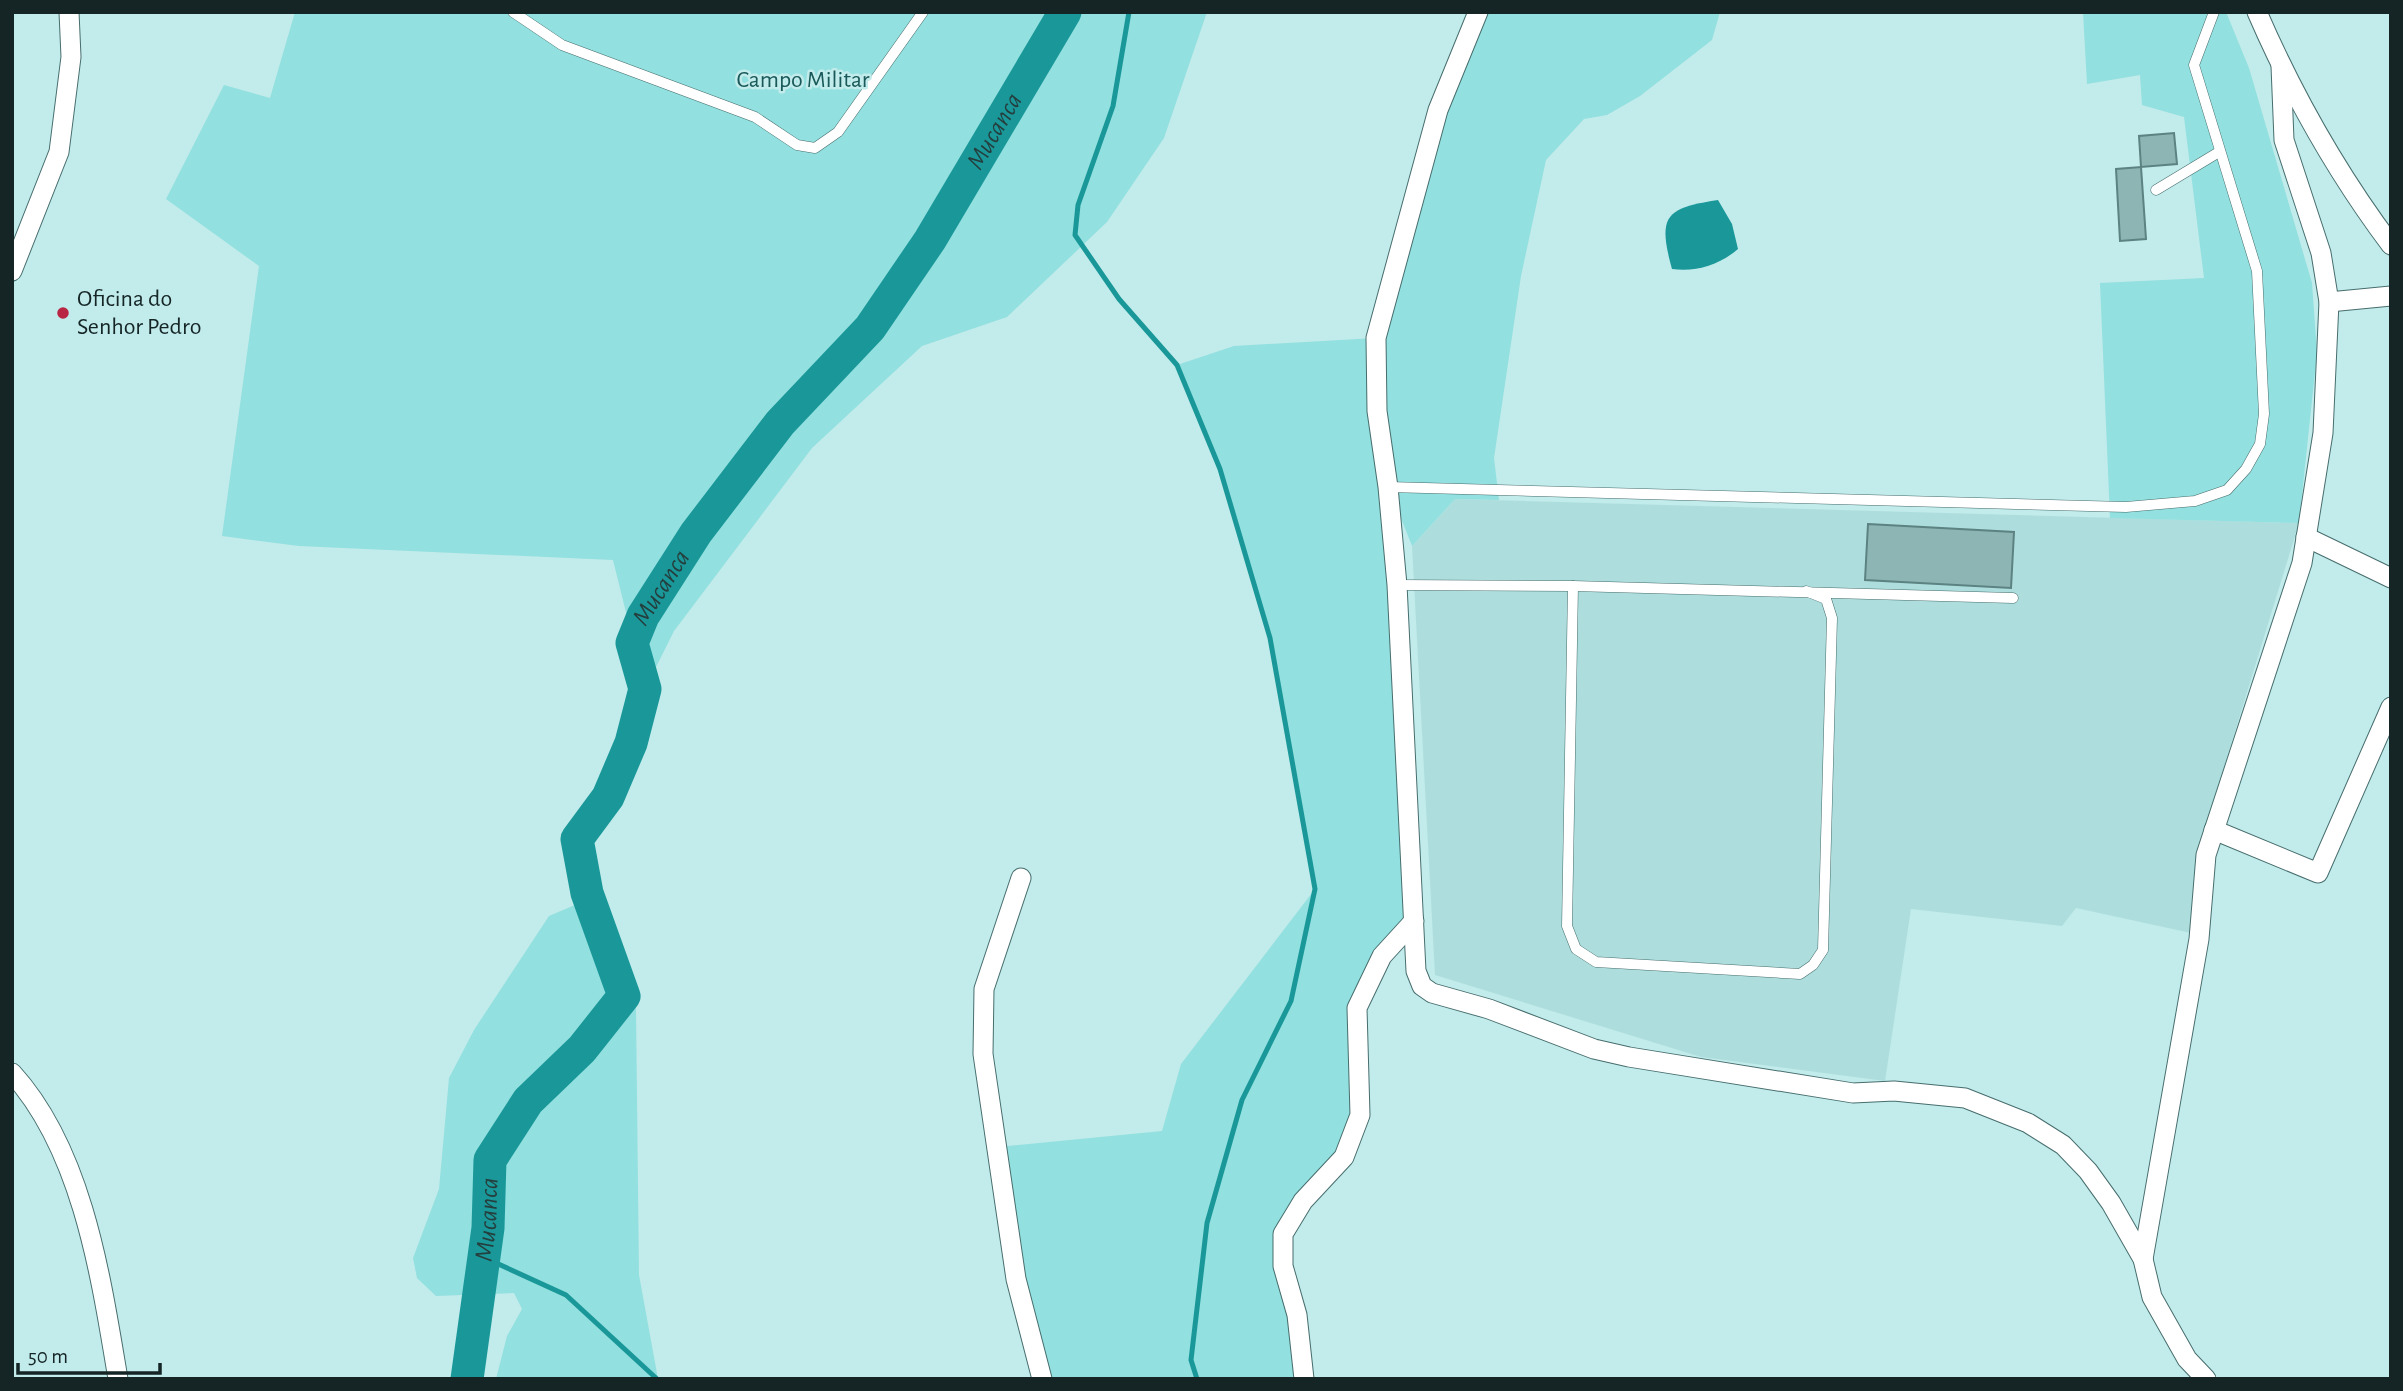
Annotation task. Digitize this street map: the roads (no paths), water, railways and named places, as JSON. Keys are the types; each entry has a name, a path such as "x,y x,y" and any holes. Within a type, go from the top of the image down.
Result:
{"street":[{"path":"12,271 59,152 71,57 69,12"},
{"path":"1478,12 1438,110 1376,338 1377,411 1388,487 1397,585 1416,971 1422,986 1432,993 1489,1009 1594,1049 1689,1068 1853,1093 1894,1091 1965,1098 2028,1123 2063,1145 2088,1171 2143,1259 2152,1297 2188,1359 2206,1379"},
{"path":"2257,12 2281,66 2353,195 2391,245"},
{"path":"2143,1259 2199,939 2206,855 2302,563 2323,433 2329,302 2321,253 2284,140 2281,66"},
{"path":"2329,302 2391,296"},
{"path":"2306,537 2391,578"},
{"path":"2214,830 2318,873 2391,707"},
{"path":"1021,878 984,989 983,1054 1016,1279 1042,1379"},
{"path":"1304,1379 1297,1315 1283,1266 1283,1234 1303,1201 1344,1157 1360,1115 1357,1007 1382,956 1414,921"},
{"path":"12,1073 52,1131 73,1178 105,1299 118,1379"}],"lane":[{"path":"513,12 562,45 755,117 797,145 814,148 838,132 923,12"},
{"path":"1388,487 2126,507 2195,501 2227,490 2246,469 2260,444 2264,414 2257,271 2194,65 2214,12"},
{"path":"2156,190 2219,152"},
{"path":"1397,585 1573,586 2013,598"},
{"path":"1573,586 1567,926 1576,949 1596,962 1800,974 1813,965 1823,950 1832,618 1826,599 1806,591"}],"waterway":[{"name":"Mucanca","path":"467,1379 488,1228 490,1160 528,1101 582,1049 624,996 587,893 577,839 608,797 631,743 645,689 632,643 643,616 696,533 780,423 870,328 930,240 1065,12"},
{"path":"1129,12 1113,106 1078,205 1075,235 1119,299 1177,365 1220,469 1270,638 1315,889 1291,1001 1242,1100 1207,1223 1191,1360 1197,1379"},
{"path":"483,1257 566,1295 657,1379"}],"place":[{"name":"Oficina do Senhor Pedro","path":"63,313"}],"park label":[{"name":"Campo Militar","path":"803,80"}]}
